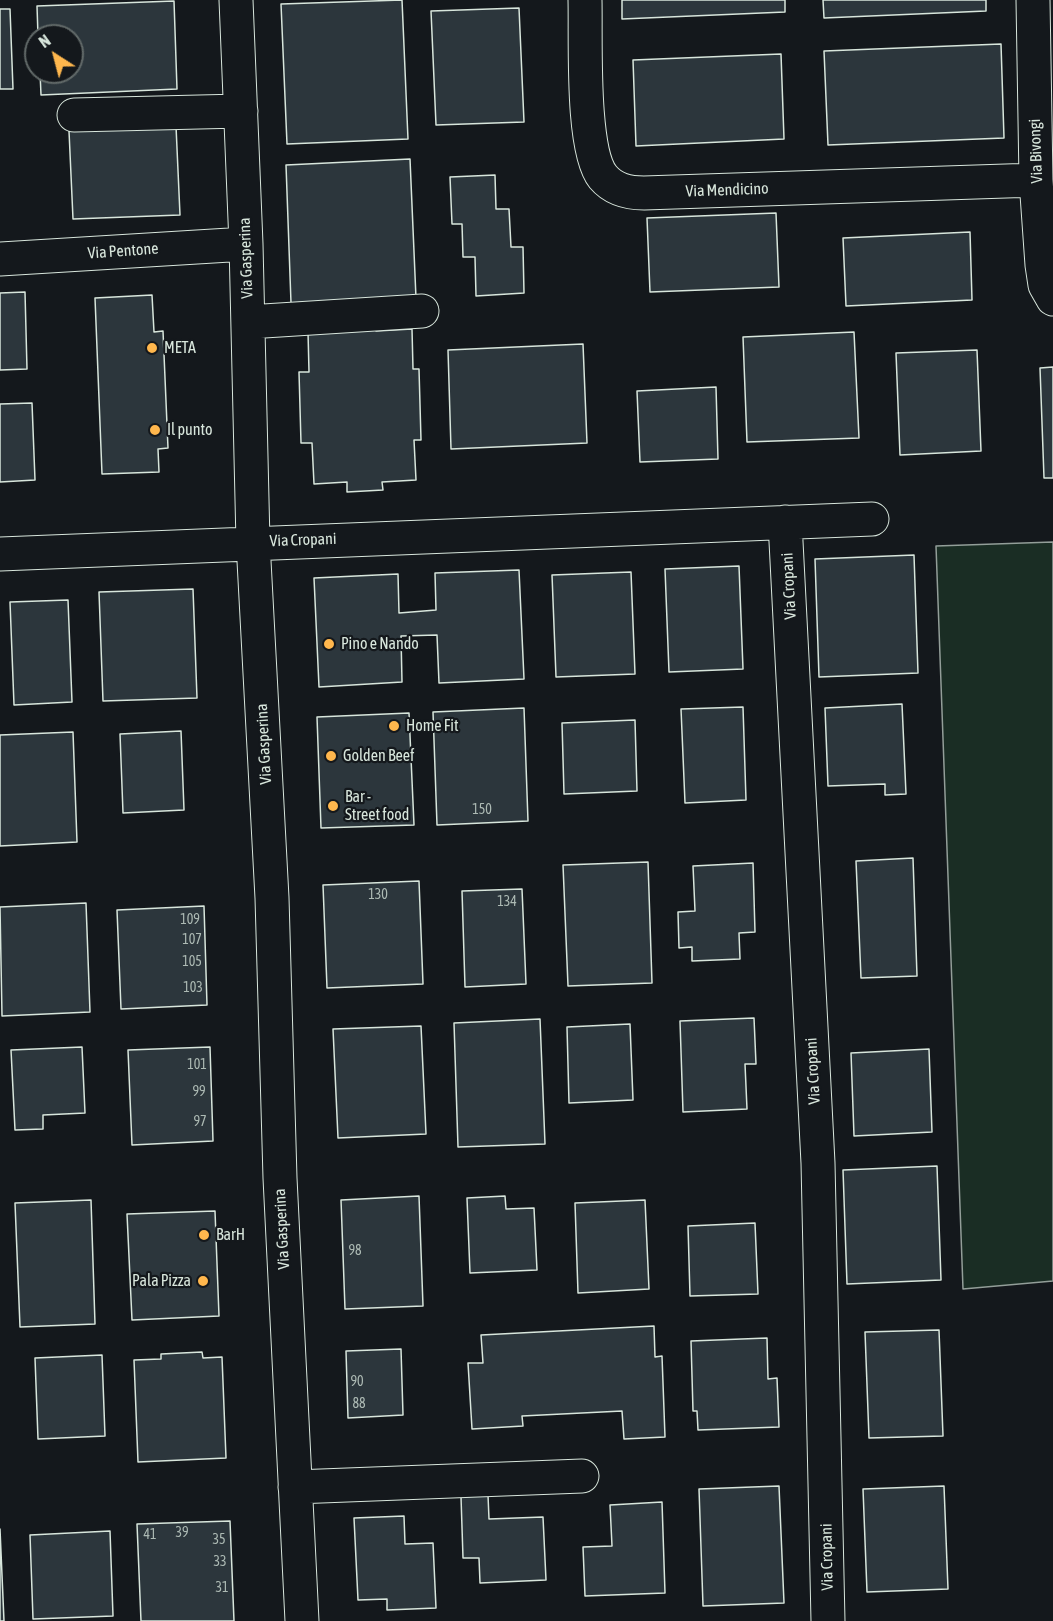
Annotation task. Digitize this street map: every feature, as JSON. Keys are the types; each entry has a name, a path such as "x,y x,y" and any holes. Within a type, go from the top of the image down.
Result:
{"street":[{"name":"Via Gasperina","path":"236,0 246,244 253,542 272,898 280,1190 302,1621"},
{"name":"Via Mendicino","path":"585,0 588,129 591,147 597,167 603,177 612,186 623,191 644,193 1036,180"},
{"name":"Via Bivongi","path":"1033,0 1036,180 1042,266 1045,285 1053,299"},
{"path":"74,115 241,111"},
{"name":"Via Pentone","path":"0,259 246,244"},
{"path":"248,322 422,311"},
{"name":"Via Cropani","path":"0,554 253,542 872,519"},
{"name":"Via Cropani","path":"785,522 818,1154 828,1621"},
{"path":"295,1487 582,1476"}],"green space":[{"path":"1053,542 1053,1281 963,1289 936,546"}],"building":[{"path":"402,0 408,139 287,144 281,4"},
{"path":"622,0 785,0 785,12 622,19"},
{"path":"823,0 986,0 986,11 824,18"},
{"path":"174,1 177,89 41,95 41,84 84,84 84,24 38,24 37,6"},
{"path":"519,8 524,122 436,125 431,11"},
{"path":"0,9 10,9 13,89 0,89"},
{"path":"1001,44 1004,138 828,145 824,51"},
{"path":"781,54 784,139 636,146 633,60"},
{"path":"176,126 180,215 73,219 69,131"},
{"path":"410,159 416,298 291,303 286,165"},
{"path":"495,175 496,209 509,209 511,247 523,247 524,293 476,296 475,257 463,257 462,224 452,224 450,177"},
{"path":"776,213 779,287 650,292 647,218"},
{"path":"970,232 972,300 846,306 843,238"},
{"path":"25,292 27,369 0,370 0,293"},
{"path":"152,295 154,332 163,331 168,448 158,449 159,472 102,474 95,298"},
{"path":"376,322 376,331 412,329 413,369 419,369 421,440 414,440 416,480 382,482 383,490 347,492 347,482 314,484 312,443 301,443 299,372 309,372 308,332"},
{"path":"854,332 859,438 747,442 743,337"},
{"path":"583,344 587,443 451,449 448,350"},
{"path":"977,350 981,451 900,455 896,353"},
{"path":"1053,367 1053,478 1044,478 1040,368"},
{"path":"716,387 718,459 640,462 637,391"},
{"path":"32,403 35,480 0,482 0,404"},
{"path":"914,555 918,673 819,677 815,559"},
{"path":"739,566 743,669 669,672 665,569"},
{"path":"519,570 524,679 439,683 437,635 401,636 402,682 319,687 314,578 398,574 399,613 436,610 435,573"},
{"path":"631,572 635,674 556,677 552,575"},
{"path":"193,589 197,698 103,701 99,592"},
{"path":"68,600 72,702 14,705 10,602"},
{"path":"902,704 906,794 885,795 885,784 828,786 825,708"},
{"path":"743,707 746,800 685,803 681,709"},
{"path":"524,708 528,821 437,825 433,712"},
{"path":"409,713 414,825 321,828 317,717"},
{"path":"635,720 637,791 564,794 562,723"},
{"path":"181,731 184,810 123,813 120,734"},
{"path":"73,732 77,842 0,846 0,735"},
{"path":"913,858 917,976 861,978 856,861"},
{"path":"648,862 652,983 568,986 563,865"},
{"path":"753,863 755,932 739,933 740,959 692,961 692,947 679,948 678,912 695,911 693,866"},
{"path":"419,881 423,984 327,988 323,885"},
{"path":"522,889 526,984 465,987 462,891"},
{"path":"86,903 90,1012 2,1016 0,907"},
{"path":"204,906 207,1005 121,1009 117,910"},
{"path":"754,1018 756,1064 745,1064 747,1109 683,1112 680,1021"},
{"path":"540,1019 545,1144 458,1147 454,1023"},
{"path":"630,1024 633,1100 569,1103 567,1027"},
{"path":"421,1026 426,1134 338,1138 333,1029"},
{"path":"82,1047 85,1113 43,1115 43,1129 15,1130 11,1050"},
{"path":"210,1047 213,1141 132,1145 128,1050"},
{"path":"929,1049 932,1132 854,1136 851,1053"},
{"path":"937,1166 941,1280 847,1284 843,1170"},
{"path":"419,1196 423,1306 345,1309 341,1200"},
{"path":"505,1196 506,1209 534,1208 537,1270 470,1273 467,1198"},
{"path":"91,1200 95,1324 20,1327 15,1203"},
{"path":"645,1200 649,1289 578,1293 575,1203"},
{"path":"215,1211 219,1316 132,1320 127,1214"},
{"path":"755,1223 758,1294 690,1296 688,1226"},
{"path":"654,1326 655,1357 662,1356 665,1437 624,1439 622,1411 522,1416 523,1426 472,1429 468,1363 483,1363 481,1335"},
{"path":"939,1330 943,1436 869,1438 865,1332"},
{"path":"767,1338 768,1379 777,1378 779,1427 698,1430 697,1411 693,1411 691,1341"},
{"path":"401,1349 403,1415 348,1418 346,1351"},
{"path":"202,1352 203,1358 222,1357 226,1458 138,1462 134,1360 161,1359 161,1354"},
{"path":"102,1355 105,1436 38,1439 35,1358"},
{"path":"779,1486 784,1603 703,1606 699,1489"},
{"path":"944,1486 948,1589 867,1592 863,1489"},
{"path":"488,1495 489,1519 543,1517 546,1580 480,1583 479,1558 463,1558 461,1497"},
{"path":"662,1502 665,1593 585,1596 583,1547 612,1546 610,1505"},
{"path":"404,1516 405,1544 433,1543 436,1608 387,1610 387,1599 358,1600 354,1518"},
{"path":"230,1521 234,1621 141,1621 137,1524"},
{"path":"0,1529 4,1621 0,1621"},
{"path":"110,1531 113,1616 33,1619 30,1535"}],"place":[{"name":"META","path":"152,348"},
{"name":"Il punto","path":"155,430"},
{"name":"Pino e Nando","path":"329,644"},
{"name":"Home Fit","path":"394,726"},
{"name":"Golden Beef","path":"331,756"},
{"name":"Bar - Street food","path":"333,806"},
{"name":"BarH","path":"204,1235"},
{"name":"Pala Pizza","path":"203,1281"}]}
